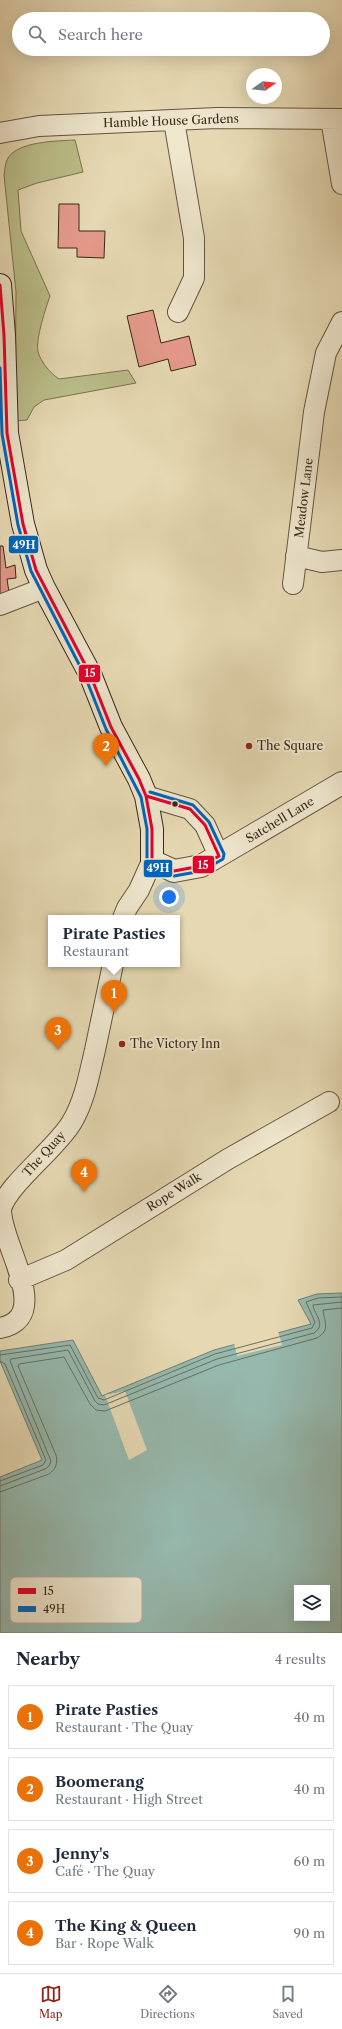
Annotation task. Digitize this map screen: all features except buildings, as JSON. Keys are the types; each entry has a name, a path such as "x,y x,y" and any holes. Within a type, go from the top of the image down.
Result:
{"main road":[{"path":"0,285 4,335 5,407 11,464 24,530 36,570 90,674 111,727 139,779 146,796 152,829 152,862 174,871 201,866 219,856"},
{"name":"Satchell Lane","path":"219,856 342,784"}],"street":[{"name":"Hamble House Gardens","path":"0,133 39,126 217,118 336,119"},
{"path":"336,119 342,184"},
{"path":"174,121 194,238 194,278 178,312"},
{"name":"Meadow Lane","path":"293,584 307,408 326,353 342,322"},
{"path":"296,556 322,562 342,560"},
{"path":"0,605 44,588"},
{"path":"146,796 190,809 205,825 219,856"},
{"path":"124,915 139,890 152,862"},
{"name":"The Quay","path":"0,1328 10,1325 18,1320 23,1312 19,1280 0,1225 0,1214 4,1200 61,1138 72,1122 81,1103 88,1079 112,967"},
{"name":"Rope Walk","path":"19,1280 66,1260 228,1159 329,1102"}],"green space":[{"path":"75,140 83,172 37,183 18,190 21,231 50,296 39,332 37,347 38,352 46,367 59,379 128,370 136,383 44,400 34,407 27,420 15,421 16,292 4,175 6,163 12,154 19,149 28,146 38,143"}],"water":[{"path":"342,1293 342,1633 0,1633 0,1477 42,1460 0,1361 0,1351 73,1340 102,1396 214,1350 311,1324 298,1300 317,1294"}],"pier":[{"path":"278,1331 282,1345 237,1356 234,1343"},
{"path":"125,1391 147,1450 129,1460 105,1395"}],"transit line":[{"name":"15","path":"0,285 4,335 7,433 23,524 36,570 90,674 111,727 139,779 146,796"},
{"name":"49H","path":"0,368 2,434 18,525 31,571 85,676 106,729 141,797 147,829 147,863 174,876 202,871 223,859 224,854 209,822 193,805 150,792"},
{"name":"15","path":"146,796 190,809 205,825 219,856 201,866 174,871 152,861 152,829 146,796"}],"place":[{"name":"The Square","path":"249,746"},
{"name":"Boomerang","path":"106,766"},
{"name":"Pirate Pasties","path":"114,1013"},
{"name":"The Victory Inn","path":"122,1044"},
{"name":"Jenny's","path":"58,1050"},
{"name":"The King & Queen","path":"84,1192"}]}
